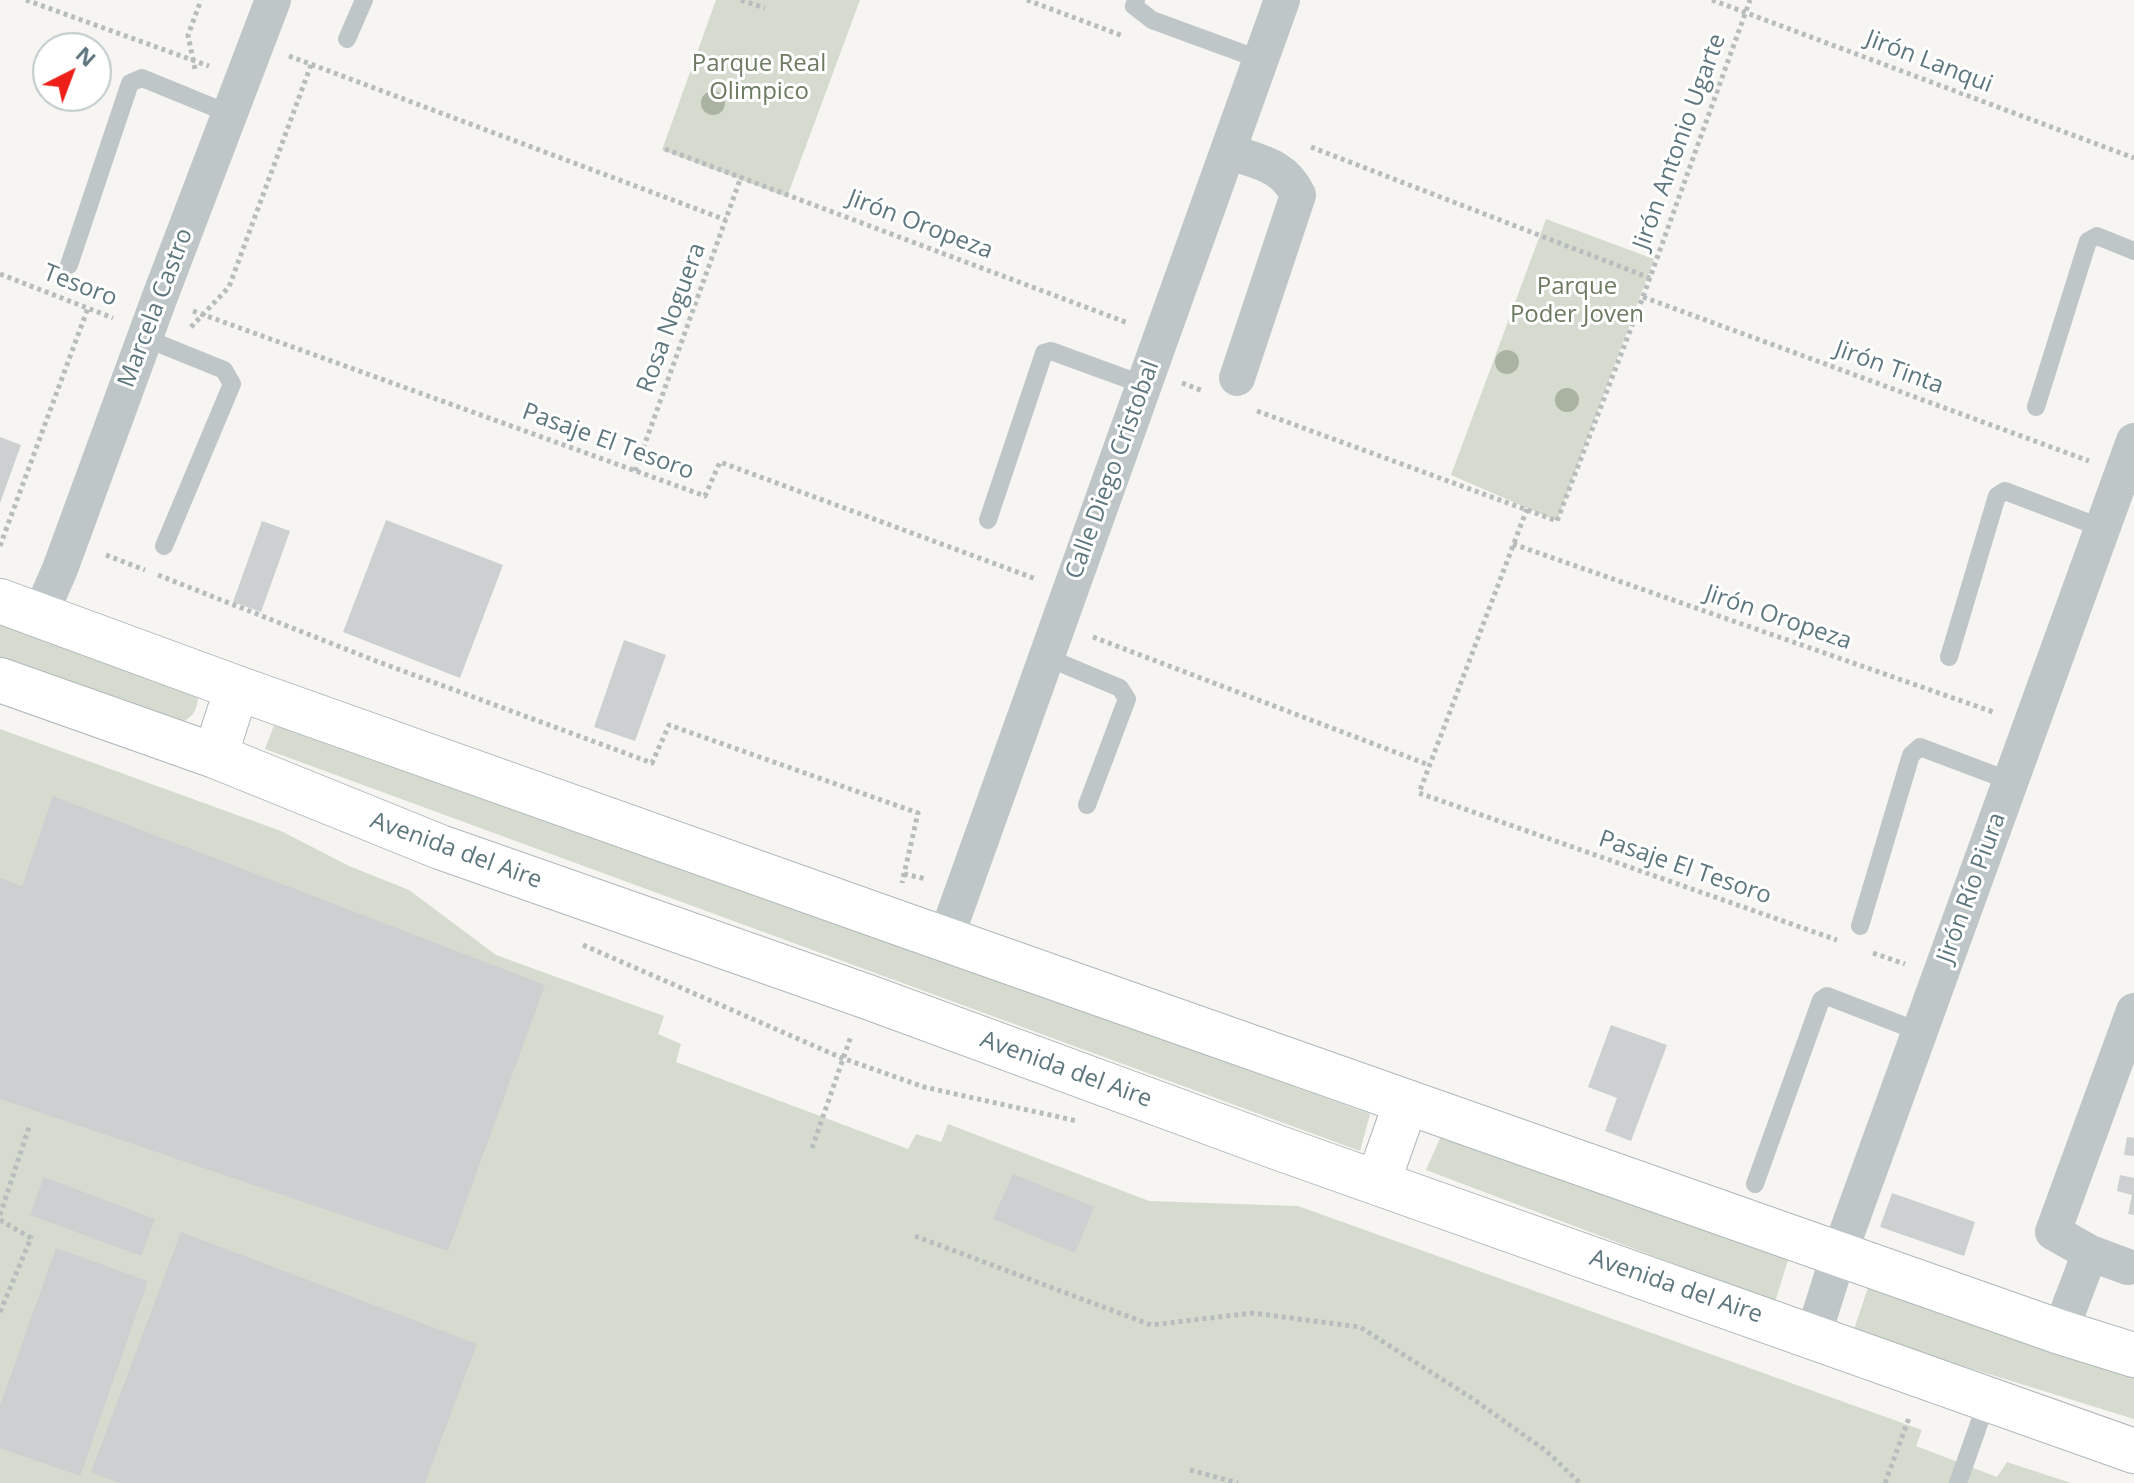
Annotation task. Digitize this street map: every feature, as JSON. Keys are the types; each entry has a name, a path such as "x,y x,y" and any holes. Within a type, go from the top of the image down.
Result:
{"main road":[{"path":"20,609 1406,1103 2060,1332 2134,1355"},
{"name":"Avenida del Aire","path":"0,680 215,756 440,847 868,997 1987,1401 2134,1451"},
{"path":"215,756 237,688"},
{"path":"1378,1182 1406,1103"}],"street":[{"name":"Marcela Castro","path":"20,609 60,569 156,329 273,0"},
{"name":"Calle Diego Cristobal","path":"945,940 1282,0"},
{"path":"1228,151 1283,172 1298,195 1231,393"},
{"name":"Jirón Río Piura","path":"1813,1336 1839,1254 2128,457"},
{"path":"2128,1267 2090,1253 2053,1232 2134,1011"},
{"path":"2060,1332 2090,1253"}],"lane":[{"path":"347,39 364,0"},
{"path":"1136,0 1134,6 1152,20 1261,60"},
{"path":"69,265 130,83 142,78 230,114"},
{"path":"2036,407 2088,241 2097,236 2134,251"},
{"path":"156,329 224,370 232,384 164,546"},
{"path":"988,520 1044,353 1051,351 1146,378"},
{"path":"1949,657 1997,496 2005,491 2102,528"},
{"path":"1058,624 1127,699 1087,805"},
{"path":"1860,926 1911,755 1920,747 2010,781"},
{"path":"1755,1184 1821,1000 1827,996 1920,1032"},
{"path":"1958,1483 1987,1401"}],"path":[{"path":"26,0 244,79"},
{"path":"197,100 188,35 201,0"},
{"path":"741,0 765,8"},
{"name":"Jirón Lanqui","path":"1712,0 2134,158"},
{"name":"Jirón Antonio Ugarte","path":"1527,509 1557,521 1643,297 1750,0"},
{"path":"258,45 726,220"},
{"path":"156,329 202,314 229,287 311,65"},
{"path":"1298,141 1650,278"},
{"name":"Jirón Oropeza","path":"665,149 1161,336"},
{"name":"Rosa Noguera","path":"635,471 741,177"},
{"name":"Tesoro","path":"0,274 114,319 156,329"},
{"name":"Jirón Tinta","path":"1643,297 2128,457"},
{"path":"114,319 120,304"},
{"path":"0,546 88,308"},
{"name":"Pasaje El Tesoro","path":"156,329 202,314 705,496 720,462 1058,624 1429,765 1419,793 1850,945"},
{"path":"1146,378 1231,393 1527,509 1429,765"},
{"name":"Jirón Oropeza","path":"1513,544 2031,725"},
{"path":"60,569 101,553 376,661 652,763 669,725 918,813 896,922"},
{"path":"1865,950 1940,976"},
{"path":"812,1148 842,1058 868,997"},
{"path":"0,1312 31,1238 0,1217 30,1124"},
{"path":"915,1236 1151,1325 1252,1313 1360,1327 1470,1397 1545,1450 1580,1483"},
{"path":"1885,1483 1909,1418"},
{"path":"1190,1470 1238,1483"}],"green space":[{"name":"Parque Real Olimpico","path":"716,0 860,0 787,197 662,150"},
{"name":"Parque Poder Joven","path":"1546,219 1654,259 1557,521 1451,475"},
{"path":"0,616 198,697 195,711 177,724 0,659"},
{"path":"276,720 1370,1114 1360,1151 265,749"},
{"path":"0,729 281,831 349,866 409,890 496,955 664,1016 658,1034 681,1044 676,1062 908,1149 916,1134 941,1142 948,1124 1149,1201 1298,1206 1922,1430 1916,1446 1997,1477 2007,1462 2071,1483 0,1483"},
{"path":"1441,1136 1789,1257 1775,1302 1426,1170"},
{"path":"1870,1282 2134,1374 2134,1419 1853,1332"}],"building":[{"path":"0,437 21,445 0,503"},
{"path":"386,520 503,565 460,678 343,632"},
{"path":"262,521 290,531 261,612 233,602"},
{"path":"624,640 666,655 635,741 594,727"},
{"path":"53,796 545,985 448,1251 0,1099 0,878 22,886"},
{"path":"1611,1025 1667,1045 1631,1141 1605,1131 1617,1098 1588,1087"},
{"path":"2127,1137 2134,1138 2134,1156 2124,1155"},
{"path":"1013,1174 1094,1207 1075,1253 993,1219"},
{"path":"2120,1175 2134,1178 2134,1215 2128,1214 2132,1195 2117,1191"},
{"path":"44,1177 155,1219 141,1256 30,1215"},
{"path":"1892,1193 1975,1222 1964,1256 1880,1227"},
{"path":"181,1232 477,1344 425,1483 119,1483 91,1472"},
{"path":"56,1248 148,1281 80,1476 0,1448 0,1406"}]}
